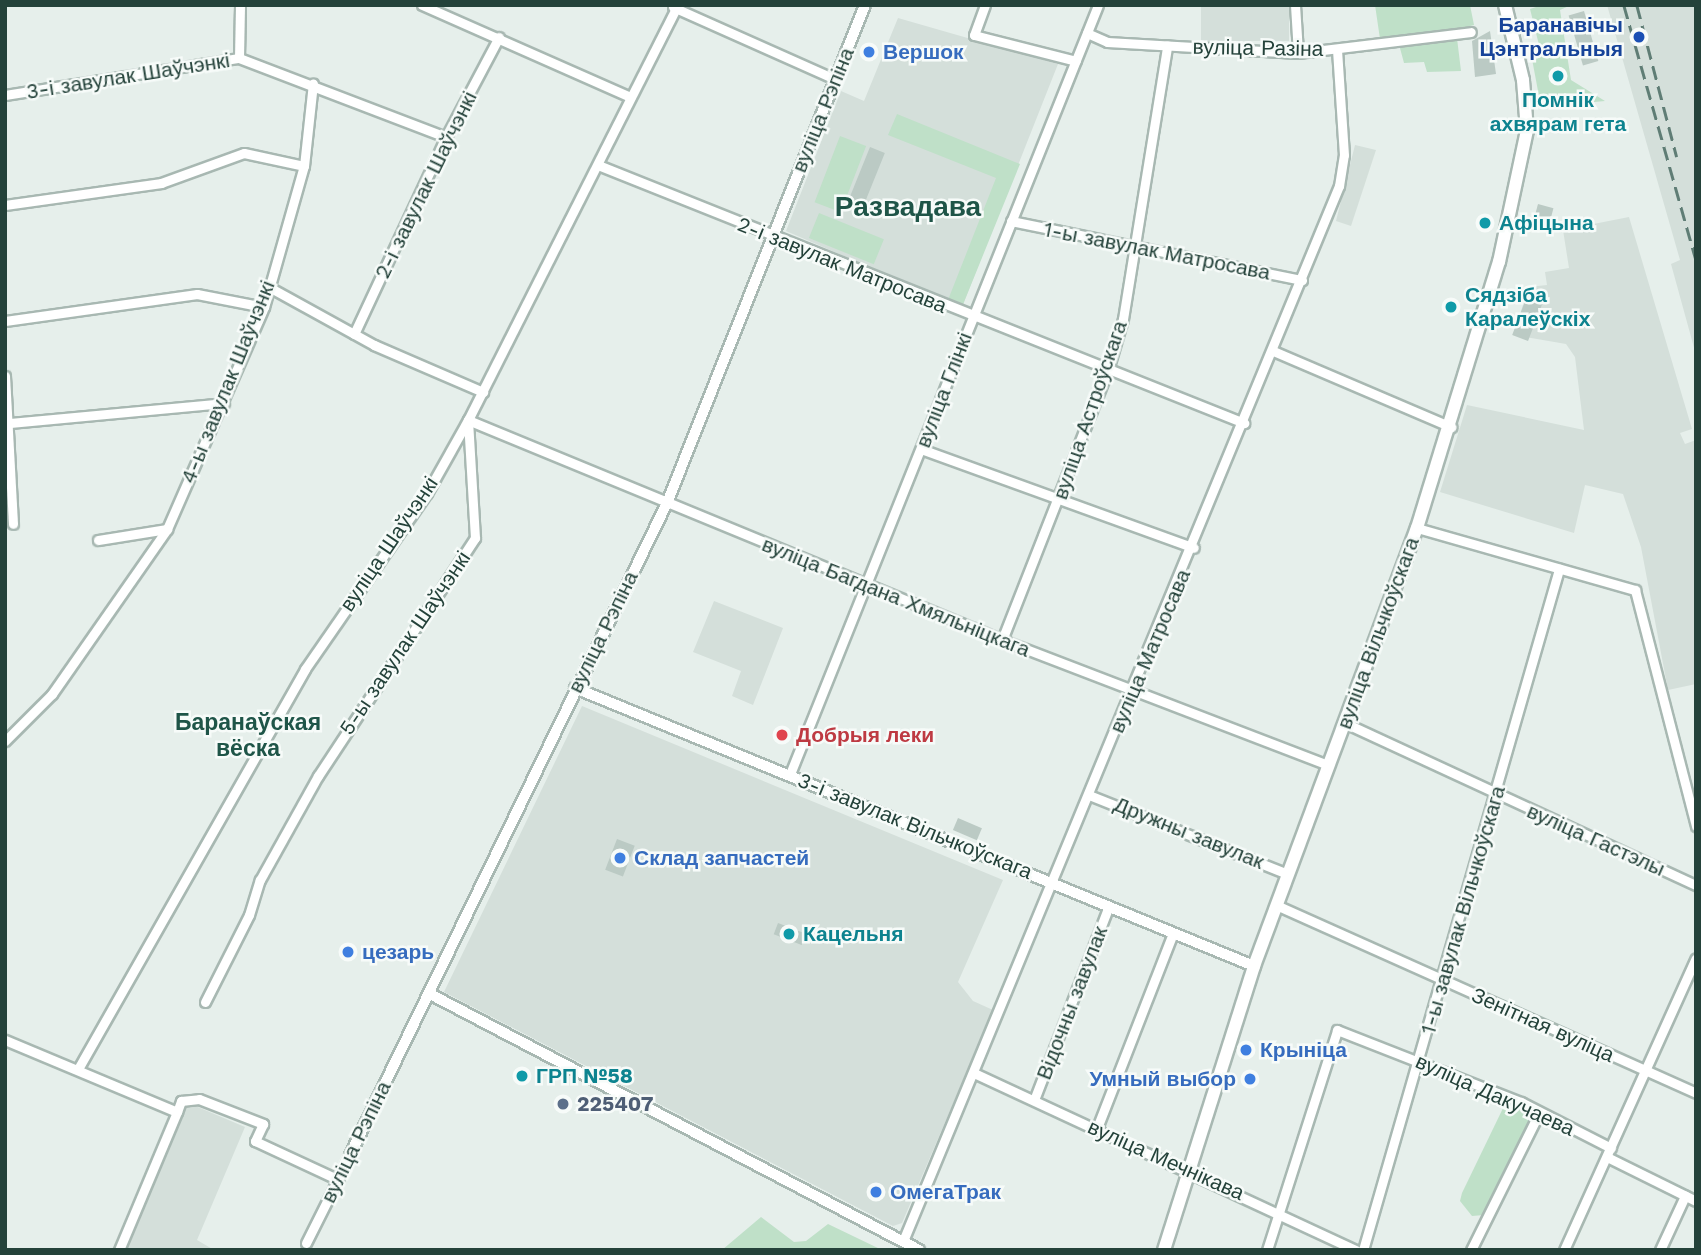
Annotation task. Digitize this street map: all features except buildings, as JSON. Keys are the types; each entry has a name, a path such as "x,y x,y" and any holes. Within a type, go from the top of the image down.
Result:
{"main road":[{"name":"вуліца Вільчкоўскага","path":"1164,1250 1254,966 1417,528 1451,427 1502,251 1527,142 1523,80 1505,5"}],"street":[{"path":"239,58 240,5"},
{"path":"422,5 631,97"},
{"name":"вуліца Рэпіна","path":"306,1243 430,994 575,688 667,503 865,5"},
{"path":"985,5 974,35 1076,61"},
{"name":"вуліца Глінкі","path":"790,774 1098,5"},
{"path":"1295,5 1298,53"},
{"path":"675,7 835,79"},
{"name":"вуліца Шаўчэнкі","path":"78,1069 305,668 427,493 483,392 675,7"},
{"name":"вуліца Разіна","path":"1087,33 1107,41 1298,53 1471,32"},
{"name":"2-і завулак Шаўчэнкі","path":"354,334 446,137 499,37"},
{"name":"вуліца Астроўскага","path":"1002,640 1060,501 1108,370 1123,318 1132,247 1167,46"},
{"name":"вуліца Матросава","path":"903,1241 1194,548 1302,280 1344,164 1337,49"},
{"name":"3-і завулак Шаўчэнкі","path":"5,95 239,58 313,83 446,137"},
{"name":"4-ы завулак Шаўчэнкі","path":"5,741 52,694 167,529 264,307 304,166 313,83"},
{"path":"5,205 161,183 244,153 304,166"},
{"name":"2-і завулак Матросава","path":"598,165 772,237 1244,423"},
{"name":"1-ы завулак Матросава","path":"1011,221 1302,280"},
{"path":"269,287 354,334 483,392"},
{"path":"5,321 197,294 264,307"},
{"path":"1273,351 1451,427"},
{"path":"5,376 13,524"},
{"path":"9,423 224,403"},
{"name":"вуліца Багдана Хмяльніцкага","path":"468,420 1133,693 1328,765"},
{"name":"5-ы завулак Шаўчэнкі","path":"205,1002 249,915 260,880 318,776 475,538 468,420"},
{"path":"922,449 1194,548"},
{"path":"1417,528 1625,585 1640,597 1696,826"},
{"path":"98,540 167,529"},
{"name":"1-ы завулак Вільчкоўскага","path":"1363,1250 1444,981 1559,569"},
{"name":"3-і завулак Вільчкоўскага","path":"575,688 1254,966"},
{"name":"вуліца Гастэлы","path":"1345,723 1696,885"},
{"name":"Дружны завулак","path":"1089,794 1288,873"},
{"name":"Зенітная вуліца","path":"1276,905 1696,1093"},
{"name":"Відочны завулак","path":"1034,1100 1109,906"},
{"path":"1097,1128 1173,933"},
{"path":"1564,1250 1696,958"},
{"path":"430,994 919,1250"},
{"name":"вуліца Дакучаева","path":"1279,1212 1338,1030 1421,1060 1538,1115 1696,1201"},
{"path":"5,1040 177,1112"},
{"name":"вуліца Мечнікава","path":"974,1073 1189,1169 1356,1250"},
{"path":"119,1250 181,1101 199,1099 263,1124 255,1142 337,1179"},
{"path":"1471,1250 1538,1115"},
{"path":"1660,1250 1685,1196"},
{"path":"1267,1250 1279,1212"}],"shaded area":[{"path":"1201,5 1289,5 1289,41 1201,41"},
{"path":"1607,5 1696,5 1696,355 1671,264 1680,260"},
{"path":"898,18 1058,64 962,307 786,231 841,91 864,101"},
{"path":"1355,145 1376,150 1351,226 1336,221"},
{"path":"1629,217 1692,429 1680,433 1685,444 1696,440 1696,684 1668,690 1641,547 1623,494 1585,485 1574,533 1440,492 1467,405 1584,430 1575,357 1566,344 1513,335 1529,287 1547,285 1545,272 1569,268 1563,230"},
{"path":"714,601 783,628 753,705 732,696 741,671 693,652"},
{"path":"582,706 1003,880 958,982 973,1001 993,1010 902,1223 893,1226 444,992"},
{"path":"186,1102 245,1127 197,1240 214,1250 124,1250"}],"green space":[{"path":"1375,5 1470,5 1474,25 1456,30 1461,71 1427,72 1424,62 1404,63 1397,37 1380,39"},
{"path":"1542,5 1571,5 1560,10 1571,80 1605,101 1541,107 1532,59 1541,53 1530,9"},
{"path":"897,114 1020,164 962,307 948,300 996,178 888,135"},
{"path":"840,136 866,146 841,212 815,202"},
{"path":"819,213 884,239 874,264 809,238"},
{"path":"1506,1102 1524,1108 1530,1120 1484,1215 1472,1216 1460,1201 1462,1193"},
{"path":"761,1217 794,1242 806,1241 828,1224 882,1250 722,1250"}],"railway":[{"path":"1624,5 1696,260"},
{"path":"1637,5 1677,157"}],"place":[{"name":"Баранавічы Цэнтральныя","path":"1639,37"},
{"name":"Вершок","path":"869,52"},
{"name":"Помнік ахвярам гета","path":"1558,76"},
{"name":"Афіцына","path":"1485,223"},
{"name":"Сядзіба Каралеўскіх","path":"1451,307"},
{"name":"Добрыя леки","path":"782,735"},
{"name":"Склад запчастей","path":"620,858"},
{"name":"Кацельня","path":"789,934"},
{"name":"цезарь","path":"348,952"},
{"name":"Крыніца","path":"1246,1050"},
{"name":"ГРП №58","path":"522,1076"},
{"name":"Умный выбор","path":"1250,1079"},
{"name":"225407","path":"563,1104"},
{"name":"ОмегаТрак","path":"876,1192"}],"district":[{"name":"Развадава","path":"908,207"},
{"name":"Баранаўская вёска","path":"248,736"}]}
